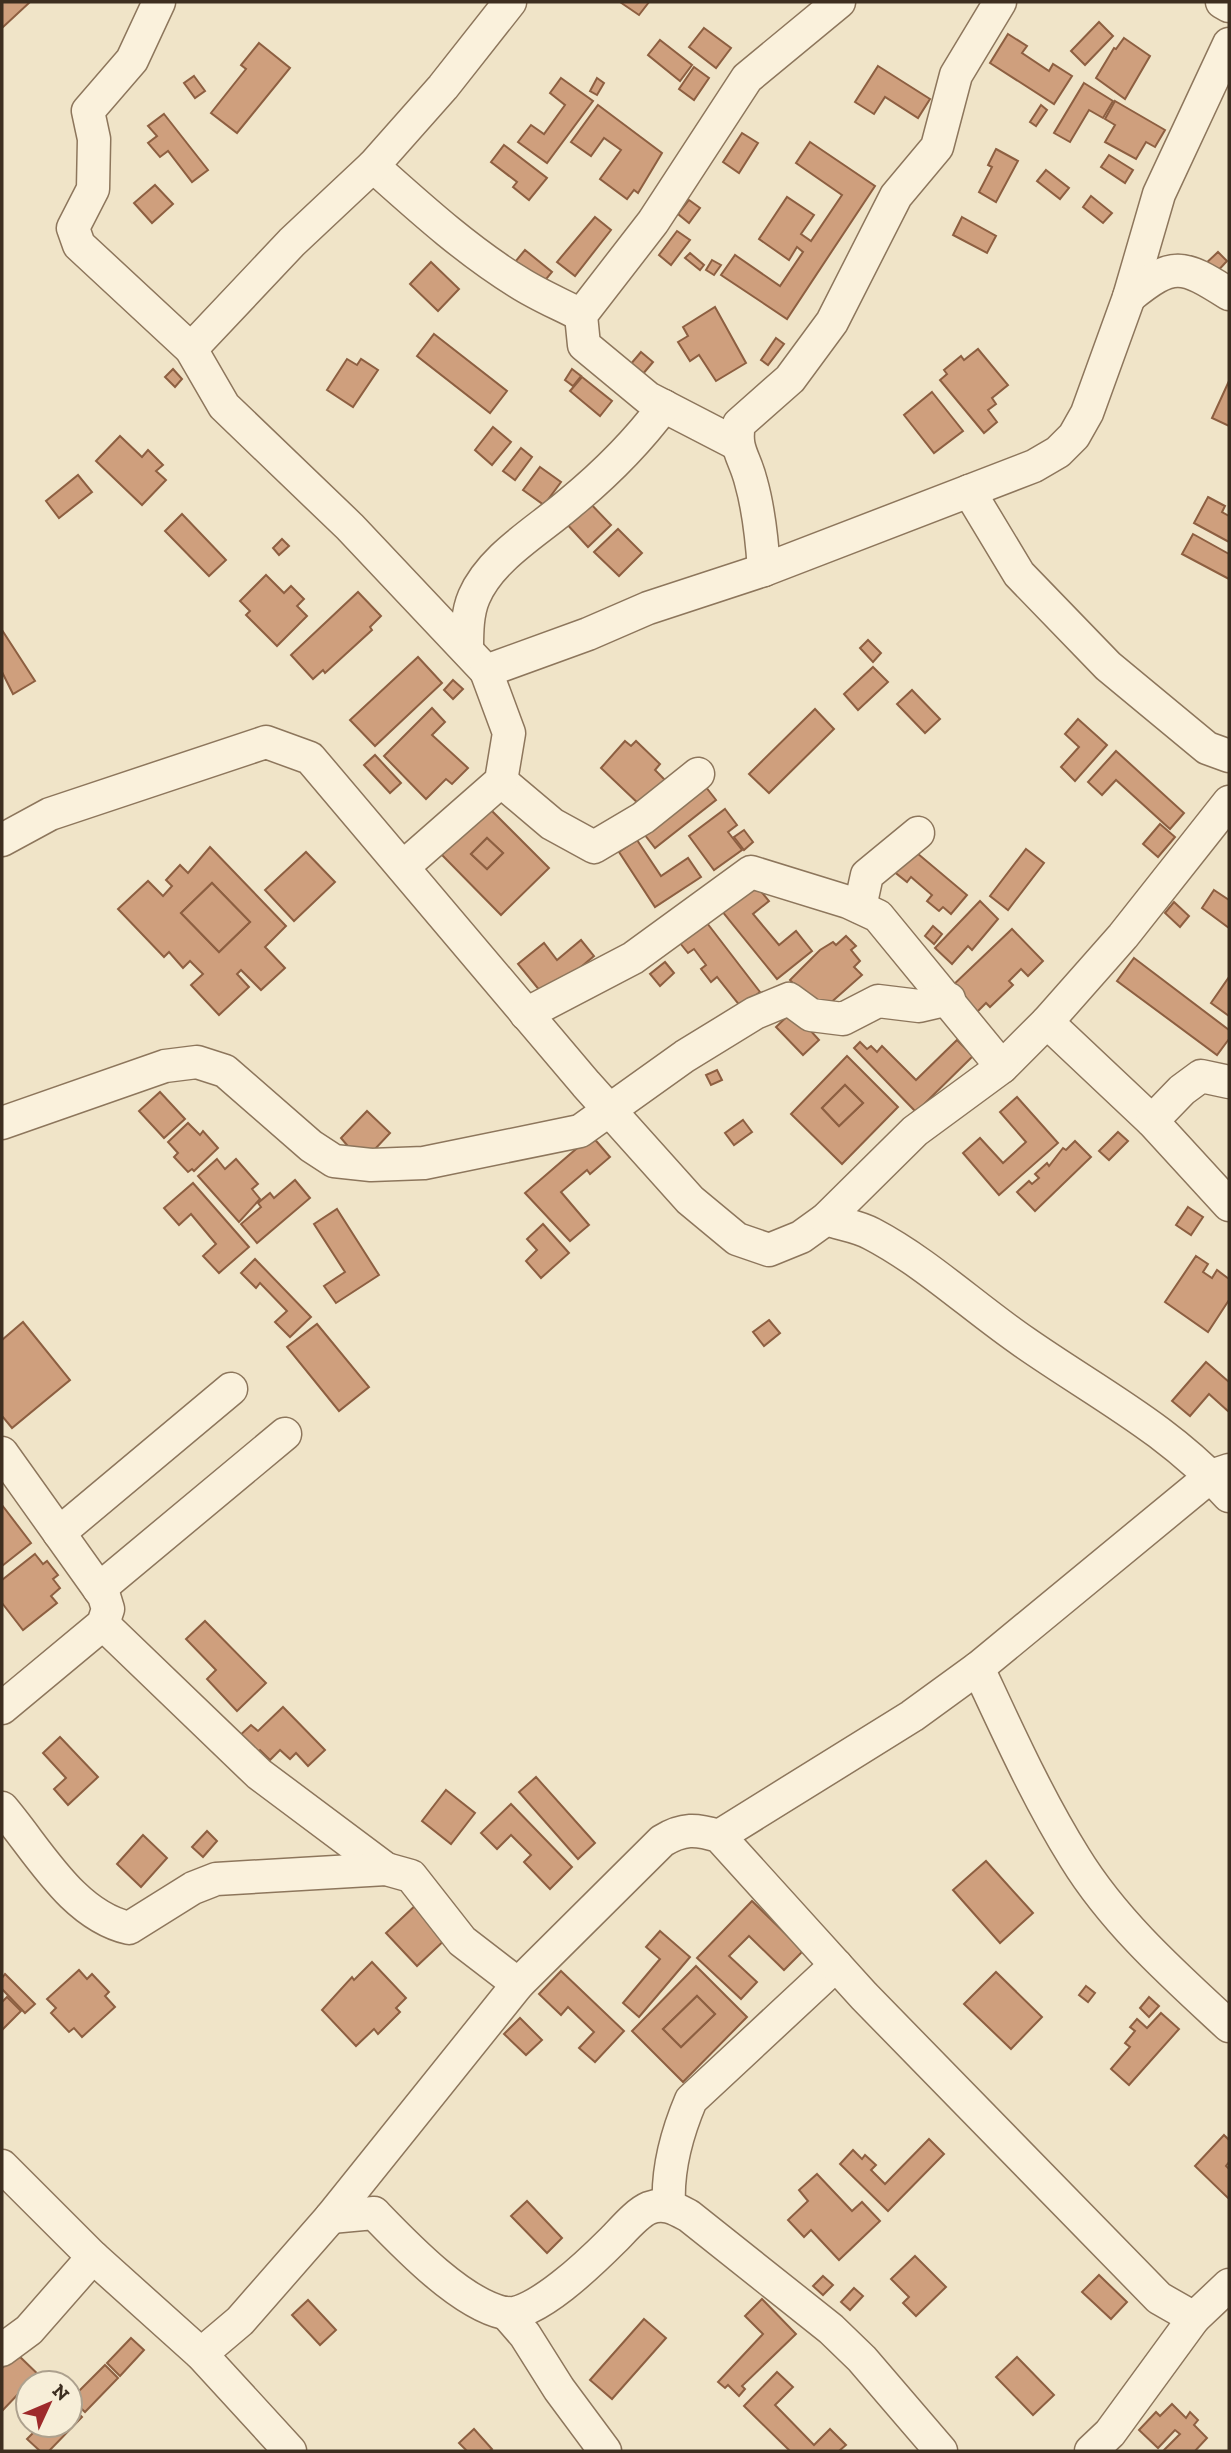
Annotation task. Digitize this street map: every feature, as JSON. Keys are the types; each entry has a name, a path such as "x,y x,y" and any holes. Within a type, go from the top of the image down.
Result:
{"street":[{"path":"159,2 132,60 88,111 94,139 93,189 73,228 79,245 191,349 224,406 350,527 477,661"},
{"path":"191,349 292,242 373,166 459,68 510,2"},
{"path":"736,443 664,406 616,374 584,345 581,314 653,222 747,78 839,2"},
{"path":"764,570 761,527 751,479 736,443 738,424 790,379 832,322 897,196 937,147 956,75 1000,2"},
{"path":"1222,2 1229,6"},
{"path":"477,661 588,634 648,608 764,570 1034,466 1058,452 1073,436 1087,413 1129,297 1159,194 1229,44"},
{"path":"373,166 429,216 496,268 519,283 581,314"},
{"path":"1129,297 1158,273 1182,270 1205,278 1229,294"},
{"path":"403,867 501,781 509,733 477,661 468,621 474,596 494,566 576,498 646,431 664,406"},
{"path":"969,491 1019,574 1108,666 1207,748 1229,756"},
{"path":"2,840 50,814 266,742 310,758 526,1014 690,1200 737,1239 769,1250 801,1237 826,1219 915,1131 1002,1067 1047,1022 1123,936 1229,802"},
{"path":"501,781 552,824 594,847 643,818 698,774"},
{"path":"860,907 867,875 918,833"},
{"path":"526,1014 634,958 751,872 860,907 878,916 1002,1067"},
{"path":"4,1115 165,1066 197,1062 225,1071 320,1154 334,1161 370,1165 424,1163 501,1150 580,1131 685,1056 755,1013 789,999 811,1015 843,1019 878,1001 919,1006 948,999"},
{"path":"1047,1022 1153,1121 1229,1205"},
{"path":"1153,1121 1182,1090 1201,1076 1229,1082"},
{"path":"719,1836 912,1716 1223,1481 1086,1380 1024,1342 957,1290 870,1233 826,1219"},
{"path":"59,1533 230,1389"},
{"path":"99,1589 285,1434"},
{"path":"2,1708 103,1624 108,1609 99,1589 3,1455"},
{"path":"103,1624 159,1674 259,1774 386,1869"},
{"path":"978,1668 1030,1779 1076,1860 1150,1952 1229,2026"},
{"path":"2,1808 63,1884 101,1917 130,1928 192,1888 216,1879 386,1869 411,1876 462,1941 518,1984"},
{"path":"201,2354 240,2321 331,2217 518,1984 662,1840 678,1831 697,1829 719,1836 836,1965 1159,2298 1194,2318"},
{"path":"669,2205 667,2178 681,2124 691,2100 836,1965"},
{"path":"3,2169 93,2257 201,2354 290,2451"},
{"path":"506,2314 526,2309 549,2295 589,2263 648,2208 669,2205 689,2216 831,2329 862,2359 941,2451"},
{"path":"331,2217 374,2214 422,2263 467,2295 506,2314 525,2335 559,2389 605,2451"},
{"path":"2,2350 29,2330 93,2257"},
{"path":"1091,2451 1110,2432 1194,2318 1229,2285"}],"building":[{"path":"2,2 30,2 2,28"},
{"path":"620,2 649,2 639,15"},
{"path":"1099,22 1113,36 1085,65 1071,51"},
{"path":"704,28 731,48 716,68 689,47"},
{"path":"1008,34 1027,46 1022,53 1049,71 1053,64 1072,76 1054,104 990,63"},
{"path":"1124,38 1150,56 1125,99 1096,78 1114,48 1116,49"},
{"path":"660,40 692,65 680,81 648,55"},
{"path":"259,43 290,68 237,133 211,113 246,69 241,65"},
{"path":"878,66 930,99 918,118 885,97 874,114 855,102"},
{"path":"694,67 709,78 694,100 679,89"},
{"path":"194,76 205,91 195,98 184,83"},
{"path":"561,78 593,101 547,163 518,142 531,125 544,134 565,105 550,93"},
{"path":"597,78 604,83 597,95 590,91"},
{"path":"1084,83 1113,101 1103,118 1089,110 1070,142 1054,133"},
{"path":"1115,101 1165,130 1155,147 1146,142 1136,159 1105,142 1115,125 1105,119"},
{"path":"598,105 662,153 638,193 634,190 627,199 600,179 621,150 604,138 591,156 571,142"},
{"path":"1041,105 1047,110 1036,126 1030,122"},
{"path":"164,114 208,170 192,182 168,151 160,157 148,143 157,136 148,126"},
{"path":"742,133 758,143 739,173 723,162"},
{"path":"810,142 875,186 787,319 721,275 735,255 780,286 803,252 797,247 789,260 759,239 787,197 814,215 801,234 811,241 842,195 796,163"},
{"path":"504,145 547,178 529,200 513,187 517,182 491,162"},
{"path":"996,149 1018,161 996,202 979,192 992,167 988,165"},
{"path":"1109,155 1133,170 1125,183 1101,167"},
{"path":"1046,170 1069,188 1060,199 1037,181"},
{"path":"155,185 173,204 152,223 134,203"},
{"path":"1091,196 1112,213 1103,223 1083,207"},
{"path":"689,200 700,208 689,223 678,214"},
{"path":"595,217 611,230 575,276 557,262"},
{"path":"962,217 996,236 987,253 953,235"},
{"path":"677,231 690,240 671,265 659,255"},
{"path":"525,250 552,272 537,290 510,268"},
{"path":"1218,252 1227,261 1213,276 1203,266"},
{"path":"690,253 704,265 700,270 685,258"},
{"path":"712,260 721,265 714,275 706,270"},
{"path":"431,262 459,289 438,311 410,284"},
{"path":"715,307 746,363 716,381 699,355 690,361 678,342 688,336 683,327"},
{"path":"434,334 507,391 490,413 417,356"},
{"path":"776,338 784,344 768,365 761,360"},
{"path":"978,349 1008,385 992,398 996,404 988,410 997,422 984,433 940,380 947,374 944,370 961,356 964,360"},
{"path":"641,352 653,362 642,375 630,365"},
{"path":"347,359 357,365 361,359 378,370 353,407 327,390"},
{"path":"173,369 182,379 175,387 165,377"},
{"path":"572,369 581,376 573,386 565,380"},
{"path":"582,377 612,401 600,416 570,391"},
{"path":"1229,381 1229,426 1212,418"},
{"path":"932,392 963,431 934,453 904,415"},
{"path":"493,427 511,442 492,465 475,450"},
{"path":"120,436 142,457 148,450 163,465 156,471 166,480 142,505 96,461"},
{"path":"521,448 532,457 515,480 503,471"},
{"path":"540,467 561,482 544,505 523,490"},
{"path":"78,475 92,492 59,518 46,501"},
{"path":"1208,497 1225,506 1222,512 1229,516 1229,542 1194,523"},
{"path":"587,500 611,525 588,547 564,521"},
{"path":"182,514 226,560 209,576 165,531"},
{"path":"618,529 642,553 619,576 594,552"},
{"path":"1193,534 1229,554 1229,579 1182,554"},
{"path":"282,539 289,546 279,555 273,548"},
{"path":"266,575 284,593 291,586 304,599 297,606 307,616 277,646 246,615 250,611 240,601"},
{"path":"358,592 381,616 370,627 372,630 325,673 323,670 313,679 291,655"},
{"path":"2,630 35,681 13,694 2,672"},
{"path":"868,640 881,653 873,662 860,648"},
{"path":"418,657 442,683 375,746 350,720"},
{"path":"873,667 888,682 858,710 844,694"},
{"path":"453,680 463,689 453,699 444,690"},
{"path":"912,690 940,719 925,733 897,704"},
{"path":"432,708 445,722 432,735 468,768 452,784 446,779 426,799 384,756"},
{"path":"815,709 834,729 769,793 749,774"},
{"path":"1078,719 1107,745 1075,781 1061,767 1079,747 1065,734"},
{"path":"625,741 631,746 636,741 660,764 655,770 665,780 641,806 601,768"},
{"path":"1116,751 1184,813 1170,829 1116,780 1102,795 1088,782"},
{"path":"375,755 401,783 390,793 364,765"},
{"path":"702,782 716,800 655,848 641,830"},
{"path":"488,807 549,868 501,915 441,854","holes":["487,838 503,853 487,869 471,854"]},
{"path":"725,809 737,825 728,832 742,850 714,870 689,836"},
{"path":"1160,824 1175,837 1158,857 1143,844"},
{"path":"744,830 753,842 744,850 734,837"},
{"path":"487,838 503,853 487,869 471,854"},
{"path":"637,840 661,876 688,858 701,877 655,907 619,852"},
{"path":"210,847 286,926 265,947 285,968 261,990 241,970 237,974 249,987 219,1015 191,985 203,974 190,961 183,968 169,952 164,957 118,909 148,881 163,896 172,886 166,880 180,865 188,873","holes":["212,883 250,922 219,952 181,913"]},
{"path":"911,848 967,895 951,914 943,907 939,911 927,901 932,895 911,877 907,882 892,870"},
{"path":"1026,849 1044,863 1008,910 990,896"},
{"path":"306,852 335,882 294,921 265,890"},
{"path":"212,883 250,922 219,952 181,913"},
{"path":"754,883 769,901 753,914 779,945 796,931 812,951 777,979 721,910"},
{"path":"1214,890 1229,900 1229,928 1202,908"},
{"path":"980,901 998,919 972,950 968,946 952,964 935,948"},
{"path":"1174,902 1189,916 1180,927 1165,913"},
{"path":"707,923 760,992 741,1007 717,977 711,982 701,969 706,965 694,949 688,953 680,943"},
{"path":"933,926 942,934 934,944 925,936"},
{"path":"1012,929 1043,961 1028,976 1021,969 1009,981 1013,985 990,1007 986,1003 975,1014 950,988"},
{"path":"846,936 856,946 851,950 860,961 854,967 862,975 819,1013 790,980 820,950 833,942 836,945"},
{"path":"581,940 594,956 545,997 518,964 544,943 557,960"},
{"path":"1134,958 1229,1030 1229,1039 1217,1055 1117,981"},
{"path":"665,962 674,973 660,986 650,974"},
{"path":"1229,977 1229,1016 1211,1003"},
{"path":"795,1009 799,1018 819,1040 803,1055 776,1027"},
{"path":"957,1040 973,1056 916,1112 854,1048 860,1042 867,1049 871,1046 877,1052 882,1046 916,1080"},
{"path":"847,1056 898,1107 842,1164 791,1114","holes":["845,1085 863,1103 839,1126 822,1108"]},
{"path":"717,1070 722,1080 711,1085 706,1075"},
{"path":"845,1085 863,1103 839,1126 822,1108"},
{"path":"160,1092 185,1119 164,1138 139,1111"},
{"path":"1017,1097 1058,1143 999,1195 963,1153 980,1138 1003,1163 1026,1142 1000,1112"},
{"path":"367,1111 390,1133 362,1163 341,1138"},
{"path":"743,1120 752,1132 734,1145 725,1133"},
{"path":"188,1123 200,1135 203,1131 218,1148 194,1171 192,1169 188,1172 174,1157 178,1153 168,1142"},
{"path":"1118,1132 1128,1141 1109,1160 1099,1151"},
{"path":"591,1135 610,1157 590,1174 587,1170 561,1192 589,1225 570,1241 525,1193 576,1149 573,1145"},
{"path":"1075,1141 1091,1157 1035,1211 1017,1192 1029,1181 1032,1184 1039,1178 1035,1174 1047,1163 1049,1166 1063,1148 1066,1150"},
{"path":"217,1159 225,1169 236,1159 258,1184 252,1189 260,1199 239,1222 198,1176"},
{"path":"295,1180 310,1198 257,1243 241,1224 261,1207 258,1203 270,1193 274,1198"},
{"path":"193,1183 249,1247 219,1273 203,1256 216,1244 191,1214 179,1225 164,1208"},
{"path":"1188,1207 1203,1217 1191,1235 1176,1225"},
{"path":"337,1209 379,1275 336,1303 324,1286 345,1272 314,1224"},
{"path":"543,1224 569,1253 541,1278 526,1261 537,1250 527,1239"},
{"path":"1196,1256 1208,1264 1203,1272 1212,1278 1217,1270 1229,1279 1229,1300 1208,1332 1165,1302"},
{"path":"255,1259 311,1317 290,1337 275,1322 287,1311 260,1283 256,1288 241,1273"},
{"path":"769,1320 780,1333 764,1346 753,1332"},
{"path":"23,1322 70,1380 12,1428 2,1416 2,1340"},
{"path":"317,1324 369,1387 339,1411 287,1347"},
{"path":"1206,1362 1229,1382 1229,1412 1209,1394 1190,1416 1172,1401"},
{"path":"2,1505 31,1543 2,1566"},
{"path":"35,1554 43,1564 47,1561 58,1575 53,1579 60,1588 51,1596 57,1603 23,1630 2,1603 2,1580"},
{"path":"205,1621 266,1683 237,1711 207,1679 216,1670 186,1639"},
{"path":"283,1707 325,1750 308,1766 296,1753 290,1759 280,1750 270,1760 260,1750 253,1756 236,1739 251,1725 258,1731"},
{"path":"60,1737 98,1777 68,1805 54,1789 66,1778 43,1753"},
{"path":"536,1777 595,1843 578,1859 519,1792"},
{"path":"446,1790 475,1813 451,1844 422,1821"},
{"path":"511,1804 572,1867 550,1889 524,1862 531,1855 511,1835 497,1849 481,1833"},
{"path":"207,1831 217,1841 203,1857 192,1847"},
{"path":"143,1835 167,1858 141,1887 117,1864"},
{"path":"986,1861 1033,1913 1000,1943 953,1890"},
{"path":"752,1901 803,1951 784,1970 749,1936 729,1956 757,1982 741,1999 697,1958"},
{"path":"418,1903 449,1936 417,1966 386,1933"},
{"path":"660,1931 690,1957 639,2017 623,2003 660,1959 646,1947"},
{"path":"372,1962 406,1998 396,2008 400,2012 378,2034 374,2029 356,2046 322,2010 352,1977 354,1980"},
{"path":"696,1966 747,2017 683,2082 632,2031","holes":["697,1996 715,2014 681,2047 663,2029"]},
{"path":"79,1970 87,1979 92,1974 109,1992 105,1996 115,2007 82,2037 74,2028 69,2032 51,2013 56,2008 47,1999"},
{"path":"561,1971 624,2031 595,2062 579,2048 594,2032 568,2007 561,2015 539,1994"},
{"path":"996,1972 1042,2017 1011,2049 964,2004"},
{"path":"5,1974 35,2004 25,2013 2,1989 2,1978"},
{"path":"1086,1986 1095,1993 1088,2002 1079,1995"},
{"path":"697,1996 715,2014 681,2047 663,2029"},
{"path":"7,1997 21,2011 2,2030 2,2002"},
{"path":"1149,1997 1159,2006 1149,2017 1140,2008"},
{"path":"1161,2013 1179,2029 1129,2085 1111,2069 1130,2047 1125,2043 1135,2031 1130,2027 1137,2019 1147,2028"},
{"path":"520,2018 542,2040 526,2055 504,2034"},
{"path":"1224,2135 1229,2140 1229,2162 1226,2166 1229,2169 1229,2199 1195,2166"},
{"path":"929,2139 944,2154 888,2211 840,2164 853,2150 862,2159 865,2155 876,2165 871,2170 885,2184"},
{"path":"817,2174 852,2211 862,2202 880,2221 839,2260 811,2230 804,2237 788,2220 808,2201 799,2190"},
{"path":"527,2201 562,2238 547,2253 511,2216"},
{"path":"915,2256 946,2287 916,2316 903,2303 909,2297 891,2279"},
{"path":"1099,2275 1127,2302 1111,2319 1082,2292"},
{"path":"823,2276 833,2285 823,2295 813,2286"},
{"path":"854,2288 863,2296 850,2310 841,2302"},
{"path":"762,2299 796,2334 742,2386 745,2389 739,2396 728,2385 725,2388 718,2382 763,2334 745,2316"},
{"path":"308,2300 336,2330 320,2345 292,2315"},
{"path":"644,2319 666,2338 612,2399 590,2380"},
{"path":"131,2338 144,2350 120,2376 107,2363"},
{"path":"16,2353 33,2369 14,2369 14,2398 2,2411 2,2368"},
{"path":"1017,2357 1054,2395 1033,2415 996,2377"},
{"path":"105,2365 118,2378 85,2412 84,2386"},
{"path":"777,2372 793,2387 775,2405 814,2445 830,2429 846,2445 839,2451 790,2451 744,2406"},
{"path":"1172,2404 1186,2418 1190,2412 1198,2420 1194,2425 1207,2438 1195,2451 1163,2451 1180,2434 1175,2430 1158,2448 1139,2430 1156,2412 1160,2416"},
{"path":"474,2429 492,2449 467,2451 459,2443"},
{"path":"27,2439 61,2439 49,2451 40,2451"}]}
